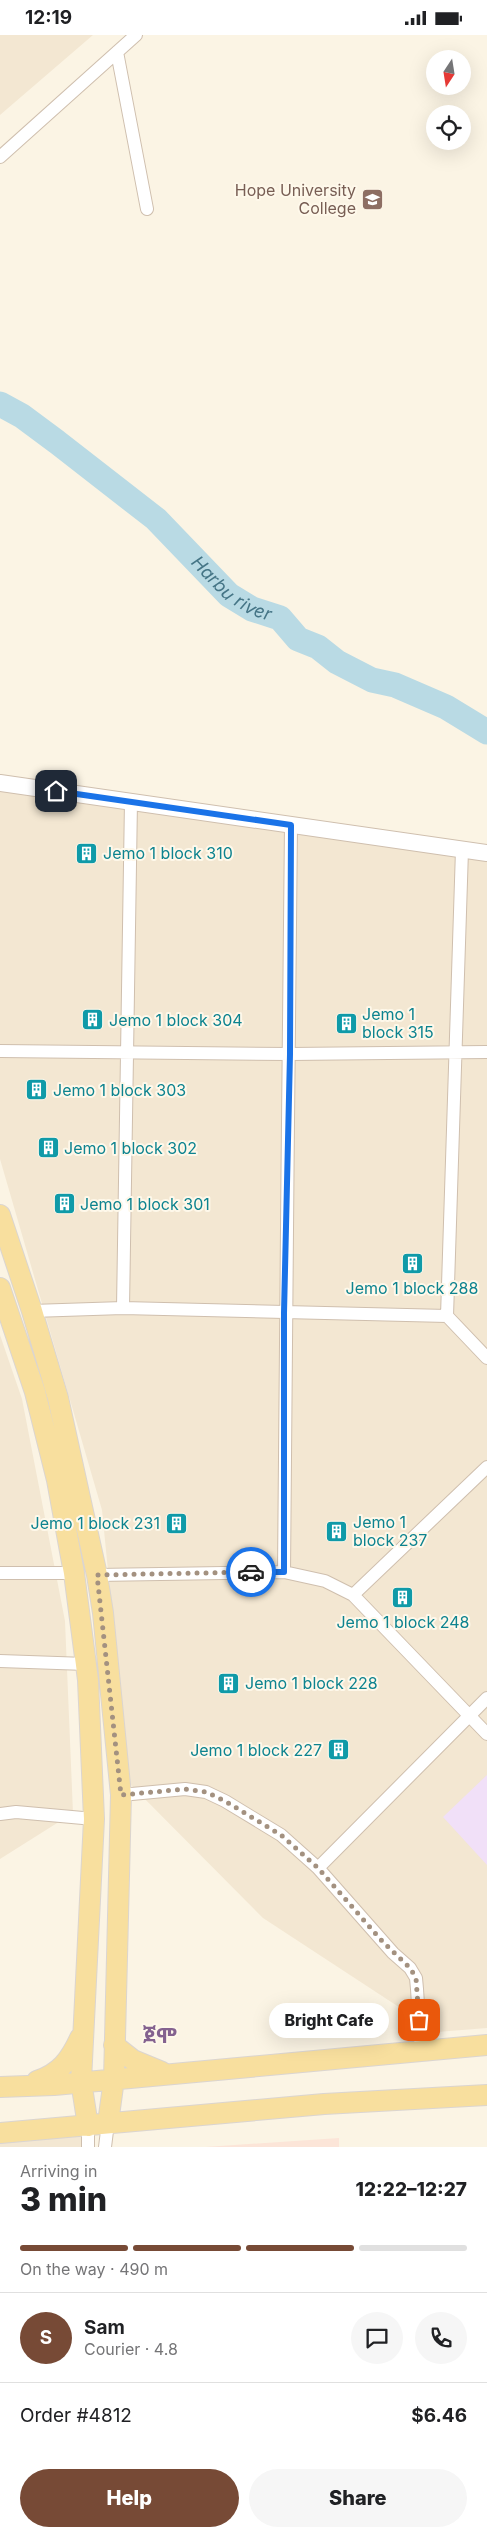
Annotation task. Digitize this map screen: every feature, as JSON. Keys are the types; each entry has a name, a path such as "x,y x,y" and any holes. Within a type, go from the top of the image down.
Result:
{"main road":[{"path":"0,1215 3,1235 32,1311 58,1398 97,1575 121,1795 114,2079 108,2123"},
{"path":"2,1297 35,1392 57,1480 74,1573 86,1664 94,1781 94,1819 81,2081 88,2126"},
{"path":"25,2085 59,2071 71,2059 83,2032"},
{"path":"114,2045 133,2060 164,2073"},
{"path":"0,2087 54,2085 164,2073 487,2045"},
{"path":"0,2133 333,2104 487,2095"}],"street":[{"path":"0,157 136,35"},
{"path":"117,52 148,209"},
{"path":"0,783 487,853"},
{"path":"123,1308 131,801"},
{"path":"284,1572 284,1313 290,1054 291,825"},
{"path":"447,1316 462,850"},
{"path":"0,1051 290,1054 487,1052"},
{"path":"32,1311 123,1308 447,1316 487,1358"},
{"path":"353,1595 487,1467"},
{"path":"97,1575 284,1572 325,1581 353,1595 487,1734"},
{"path":"0,1573 74,1573"},
{"path":"0,1661 86,1664"},
{"path":"318,1868 487,1698"},
{"path":"121,1795 185,1789 206,1792 225,1801 281,1835 318,1868 393,1953 410,1968 416,1978 421,2051"},
{"path":"0,1814 16,1812 94,1819"},
{"path":"105,2147 108,2123"},
{"path":"88,2126 88,2147"}],"shaded area":[{"path":"0,35 93,35 0,115"},
{"path":"0,790 487,853 487,2028 437,2032 263,1918 129,1783 102,1510 0,1159"},
{"path":"0,1335 22,1399 65,1621 73,1813 0,1859"},
{"path":"487,1775 487,1865 443,1817"},
{"path":"88,2128 85,2147 0,2147 0,2136"},
{"path":"339,2138 339,2147 205,2147"}],"waterway":[{"name":"Harbu river","path":"0,404 22,416 156,519 229,595 252,609 280,618 298,639 318,647 337,662 372,680 395,685 446,707 487,732"}],"way so far":[{"path":"251,1572 97,1575 103,1613 121,1795 158,1790 185,1789 206,1792 225,1801 281,1835 318,1868 362,1920 410,1968 416,1978 418,1989 419,2020"}],"place":[{"name":"Hope University College","path":"372,199"},
{"name":"Jemo 1 block 310","path":"87,853"},
{"name":"Jemo 1 block 304","path":"93,1020"},
{"name":"Jemo 1 block 315","path":"346,1023"},
{"name":"Jemo 1 block 303","path":"37,1090"},
{"name":"Jemo 1 block 302","path":"48,1148"},
{"name":"Jemo 1 block 301","path":"64,1204"},
{"name":"Jemo 1 block 288","path":"412,1264"},
{"name":"Jemo 1 block 231","path":"176,1523"},
{"name":"Jemo 1 block 237","path":"337,1531"},
{"name":"Jemo 1 block 248","path":"403,1598"},
{"name":"Jemo 1 block 228","path":"229,1683"},
{"name":"Jemo 1 block 227","path":"338,1750"},
{"name":"Bright Cafe","path":"419,2020"}],"district":[{"name":"ጀሞ","path":"160,2036"}],"route":[{"path":"56,791 291,825 290,1054 284,1313 284,1572 251,1572"}]}
